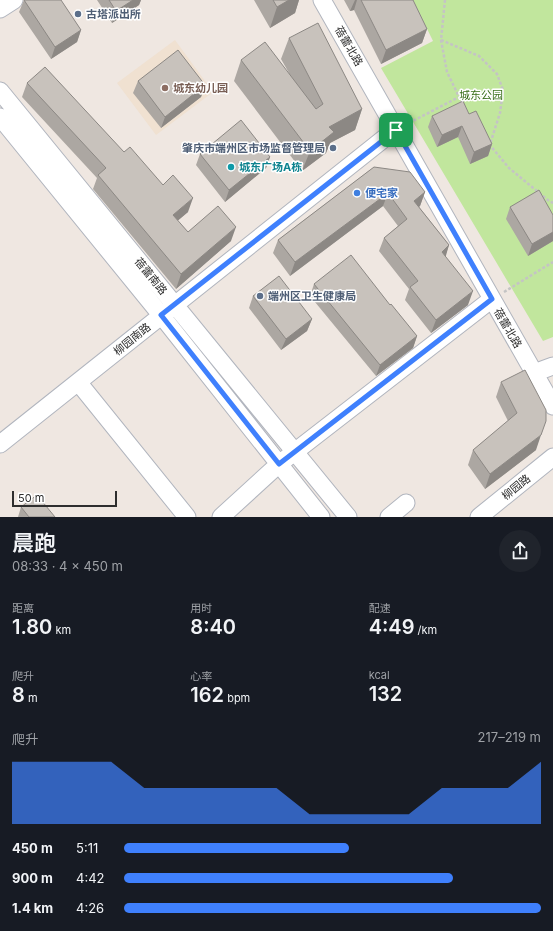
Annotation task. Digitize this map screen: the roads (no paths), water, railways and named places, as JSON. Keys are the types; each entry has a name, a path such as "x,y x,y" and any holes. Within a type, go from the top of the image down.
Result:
{"street":[{"path":"0,9 14,0"},
{"name":"蓓蕾北路","path":"322,0 553,406"},
{"name":"蓓蕾南路","path":"0,91 348,517"},
{"name":"蓓蕾南路","path":"0,117 161,315 322,517"},
{"name":"柳园南路","path":"0,444 174,304 396,130"},
{"path":"221,517 279,464 492,299"},
{"path":"534,373 553,366"},
{"path":"78,382 187,517"},
{"name":"柳园路","path":"479,517 553,458"},
{"path":"389,517 406,503"}],"place":[{"name":"古塔派出所","path":"78,14"},
{"name":"城东幼儿园","path":"165,88"},
{"name":"肇庆市端州区市场监督管理局","path":"333,148"},
{"name":"城东广场A栋","path":"231,167"},
{"name":"便宅家","path":"357,193"},
{"name":"端州区卫生健康局","path":"260,296"}],"park label":[{"name":"城东公园","path":"481,95"}]}
